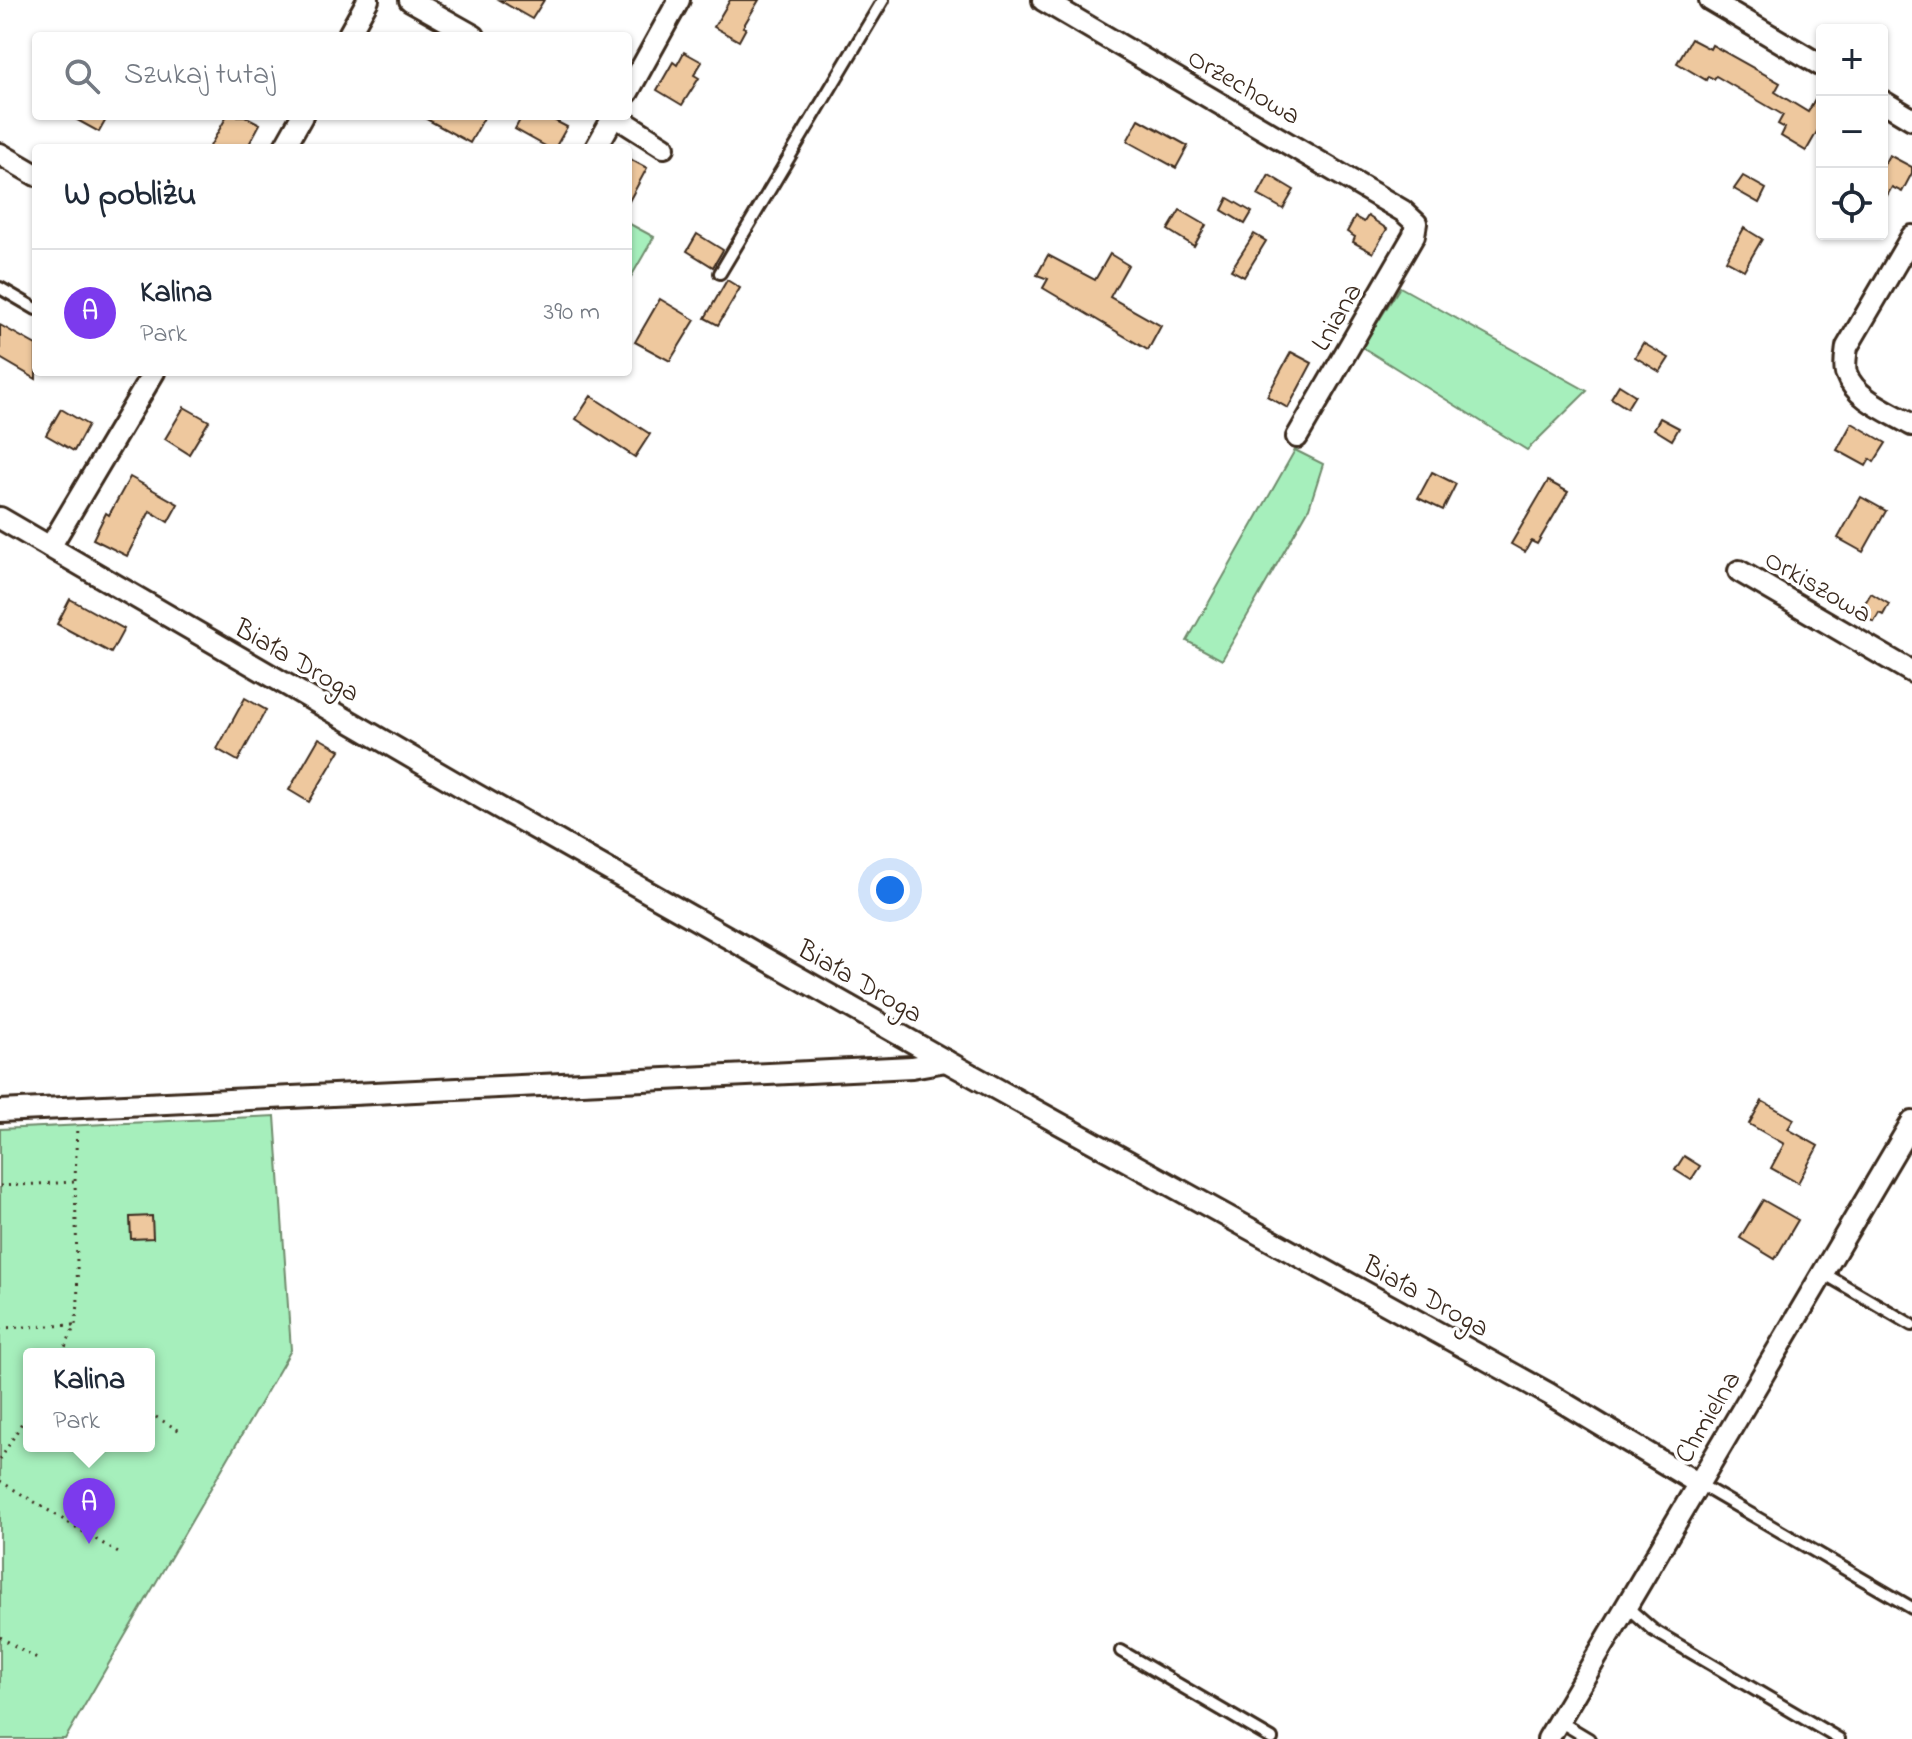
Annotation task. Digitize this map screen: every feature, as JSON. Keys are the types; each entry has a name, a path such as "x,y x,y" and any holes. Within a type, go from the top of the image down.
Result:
{"street":[{"path":"350,32 368,0"},
{"path":"410,0 467,32"},
{"path":"632,85 679,0"},
{"name":"Orzechowa","path":"1043,0 1403,211 1416,223"},
{"path":"1710,0 1816,62"},
{"path":"1888,105 1912,119"},
{"path":"286,144 300,120"},
{"path":"598,144 613,120"},
{"path":"621,120 664,147"},
{"path":"0,154 32,173"},
{"name":"Lniana","path":"1297,437 1414,235 1416,223"},
{"path":"1912,236 1847,347 1846,373 1865,398 1912,425"},
{"path":"50,547 152,376"},
{"name":"Biała Droga","path":"0,518 466,789 946,1061 1549,1394 1699,1484"},
{"name":"Orkiszowa","path":"1739,571 1912,672"},
{"path":"0,1111 912,1067 946,1061"},
{"name":"Chmielna","path":"1553,1730 1912,1122"}],"lane":[{"path":"720,273 883,0"},
{"path":"0,288 32,307"},
{"path":"1823,1273 1912,1325"},
{"path":"1699,1484 1912,1608"},
{"path":"1627,1607 1653,1630 1839,1739"},
{"path":"1121,1651 1272,1739"},
{"path":"1553,1730 1589,1739"}],"path":[{"path":"65,1348 75,1325 78,1305 75,1182 78,1108"},
{"path":"0,1186 75,1182"},
{"path":"0,1328 75,1325"},
{"path":"155,1416 180,1431"},
{"path":"0,1460 23,1421"},
{"path":"0,1481 120,1554"},
{"path":"0,1637 40,1661"}],"green space":[{"path":"632,225 654,237 632,275"},
{"path":"1400,287 1587,391 1527,450 1362,347"},
{"path":"1295,450 1323,464 1309,508 1222,660 1187,641"},
{"path":"275,1116 291,1350 65,1739 0,1739 0,1129"}],"building":[{"path":"499,0 544,0 532,19"},
{"path":"730,0 759,0 743,27 746,28 739,41 714,27"},
{"path":"1691,39 1710,49 1712,45 1780,83 1775,92 1808,112 1816,98 1816,134 1806,151 1781,136 1785,128 1778,124 1783,115 1716,76 1714,79 1708,76 1706,80 1677,63"},
{"path":"684,52 702,62 694,75 699,78 682,105 657,90 673,62 677,65"},
{"path":"1139,119 1188,146 1176,168 1127,141"},
{"path":"77,120 106,120 99,132"},
{"path":"225,120 252,120 260,124 249,144 211,144"},
{"path":"428,120 483,120 470,143"},
{"path":"520,120 554,120 567,127 557,144 542,144 515,129"},
{"path":"1888,157 1912,167 1902,192 1892,187 1888,194"},
{"path":"632,160 647,168 632,196"},
{"path":"1269,175 1294,190 1283,209 1258,195"},
{"path":"1743,176 1766,189 1759,203 1734,189"},
{"path":"1228,198 1252,212 1245,224 1222,210"},
{"path":"1180,210 1206,225 1194,246 1168,230"},
{"path":"1368,216 1387,229 1373,253 1353,242 1355,237 1347,232 1355,217 1364,222"},
{"path":"1744,228 1762,239 1744,270 1726,260"},
{"path":"697,234 723,250 713,267 687,251"},
{"path":"1254,234 1266,241 1244,277 1231,270"},
{"path":"1110,254 1128,265 1110,297 1161,326 1148,350 1043,288 1048,279 1037,275 1048,255 1095,280"},
{"path":"727,280 740,288 718,325 705,318"},
{"path":"660,299 695,320 670,361 635,342"},
{"path":"0,325 32,343 32,376 36,379 0,358"},
{"path":"1643,343 1669,358 1660,372 1635,357"},
{"path":"1291,352 1312,363 1288,408 1267,396"},
{"path":"1619,385 1635,395 1627,408 1611,398"},
{"path":"591,396 650,434 635,457 576,419"},
{"path":"184,407 209,421 189,454 165,439"},
{"path":"61,409 88,425 74,451 46,435"},
{"path":"1660,418 1679,428 1672,440 1654,429"},
{"path":"1852,423 1886,443 1874,462 1870,459 1866,466 1837,450"},
{"path":"1432,472 1456,484 1443,510 1418,498"},
{"path":"130,477 178,504 168,522 150,511 127,556 93,539"},
{"path":"1548,481 1568,492 1537,544 1531,541 1525,552 1511,544"},
{"path":"1861,497 1886,511 1863,552 1838,538"},
{"path":"1871,593 1889,604 1883,615 1879,613 1874,622 1859,613"},
{"path":"70,599 124,629 111,653 57,624"},
{"path":"245,698 266,710 238,761 217,749"},
{"path":"319,738 340,750 309,802 289,790"},
{"path":"1762,1101 1794,1119 1788,1129 1818,1146 1798,1183 1771,1168 1784,1144 1749,1124"},
{"path":"1684,1156 1700,1166 1691,1180 1675,1170"},
{"path":"1763,1200 1798,1220 1775,1259 1740,1238"},
{"path":"152,1216 153,1238 131,1239 130,1217"}],"place":[{"name":"Kalina","path":"89,1544"}]}
